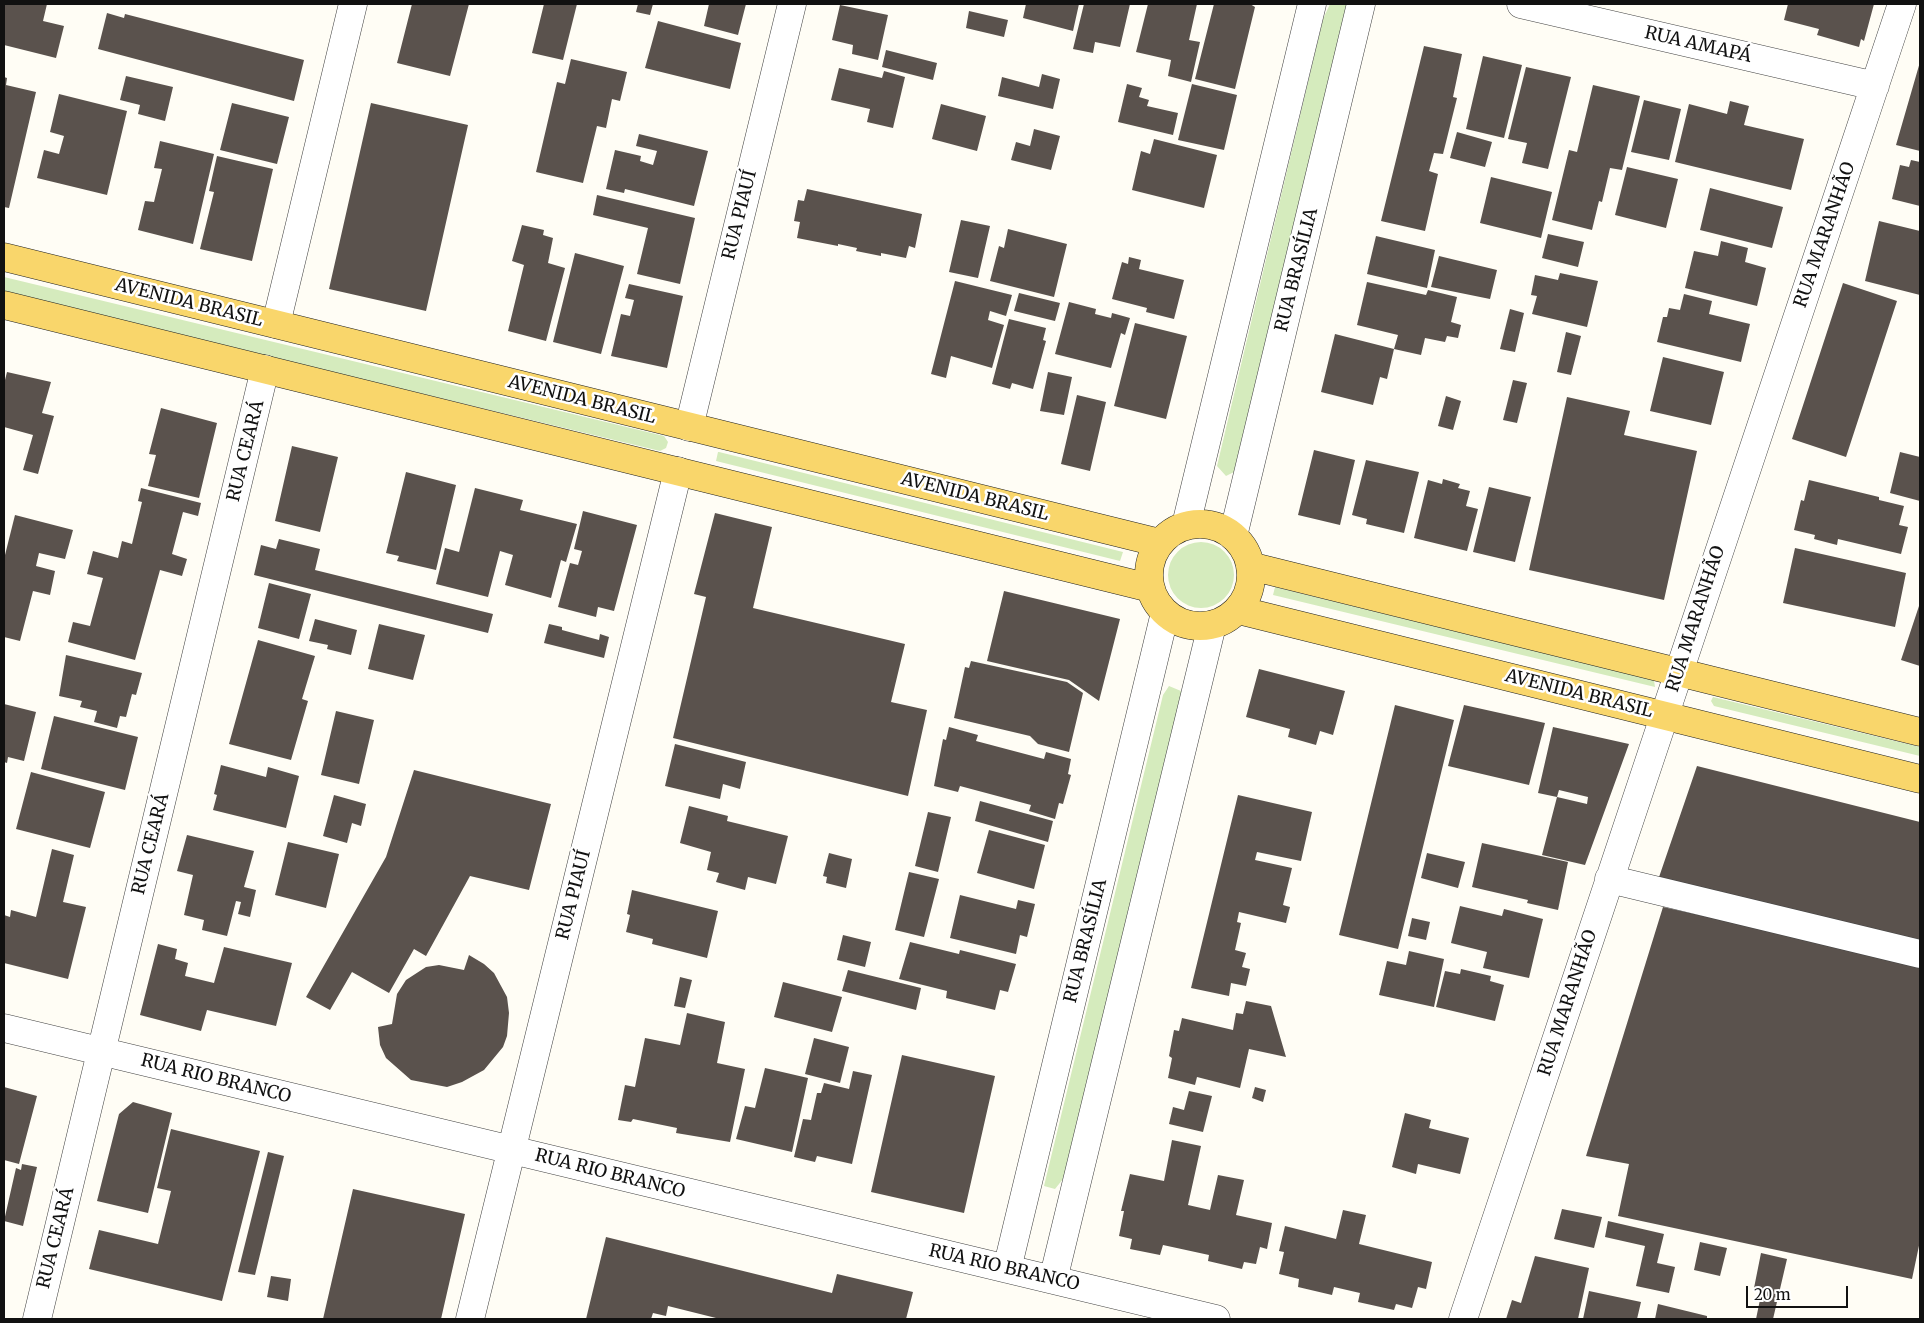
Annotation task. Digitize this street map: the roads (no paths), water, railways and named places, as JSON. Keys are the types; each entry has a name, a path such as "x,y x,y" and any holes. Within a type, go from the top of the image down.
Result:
{"main road":[{"name":"AVENIDA BRASIL","path":"4,257 1160,543"},
{"path":"4,305 1150,588"},
{"path":"1204,524 1220,528 1233,536 1244,549 1250,566 1251,581 1247,596 1238,610 1227,619 1212,625 1196,626 1180,622 1165,613 1150,588 1149,572 1152,557 1160,543 1168,535 1186,525 1204,524"},
{"path":"1250,566 1920,732"},
{"name":"AVENIDA BRASIL","path":"1238,610 1920,779"}],"street":[{"path":"276,324 353,4"},
{"name":"RUA PIAUÍ","path":"689,426 792,4"},
{"path":"1186,525 1312,4"},
{"name":"RUA BRASÍLIA","path":"1233,536 1361,4"},
{"name":"RUA AMAPÁ","path":"1521,4 1875,86"},
{"name":"RUA MARANHÃO","path":"1462,1319 1902,4"},
{"name":"RUA CEARÁ","path":"37,1319 266,370"},
{"name":"RUA PIAUÍ","path":"470,1319 678,471"},
{"name":"RUA BRASÍLIA","path":"1007,1269 1165,613"},
{"path":"1054,1280 1212,625"},
{"path":"1609,879 1920,954"},
{"name":"RUA RIO BRANCO","path":"4,1028 1216,1319"}]}
